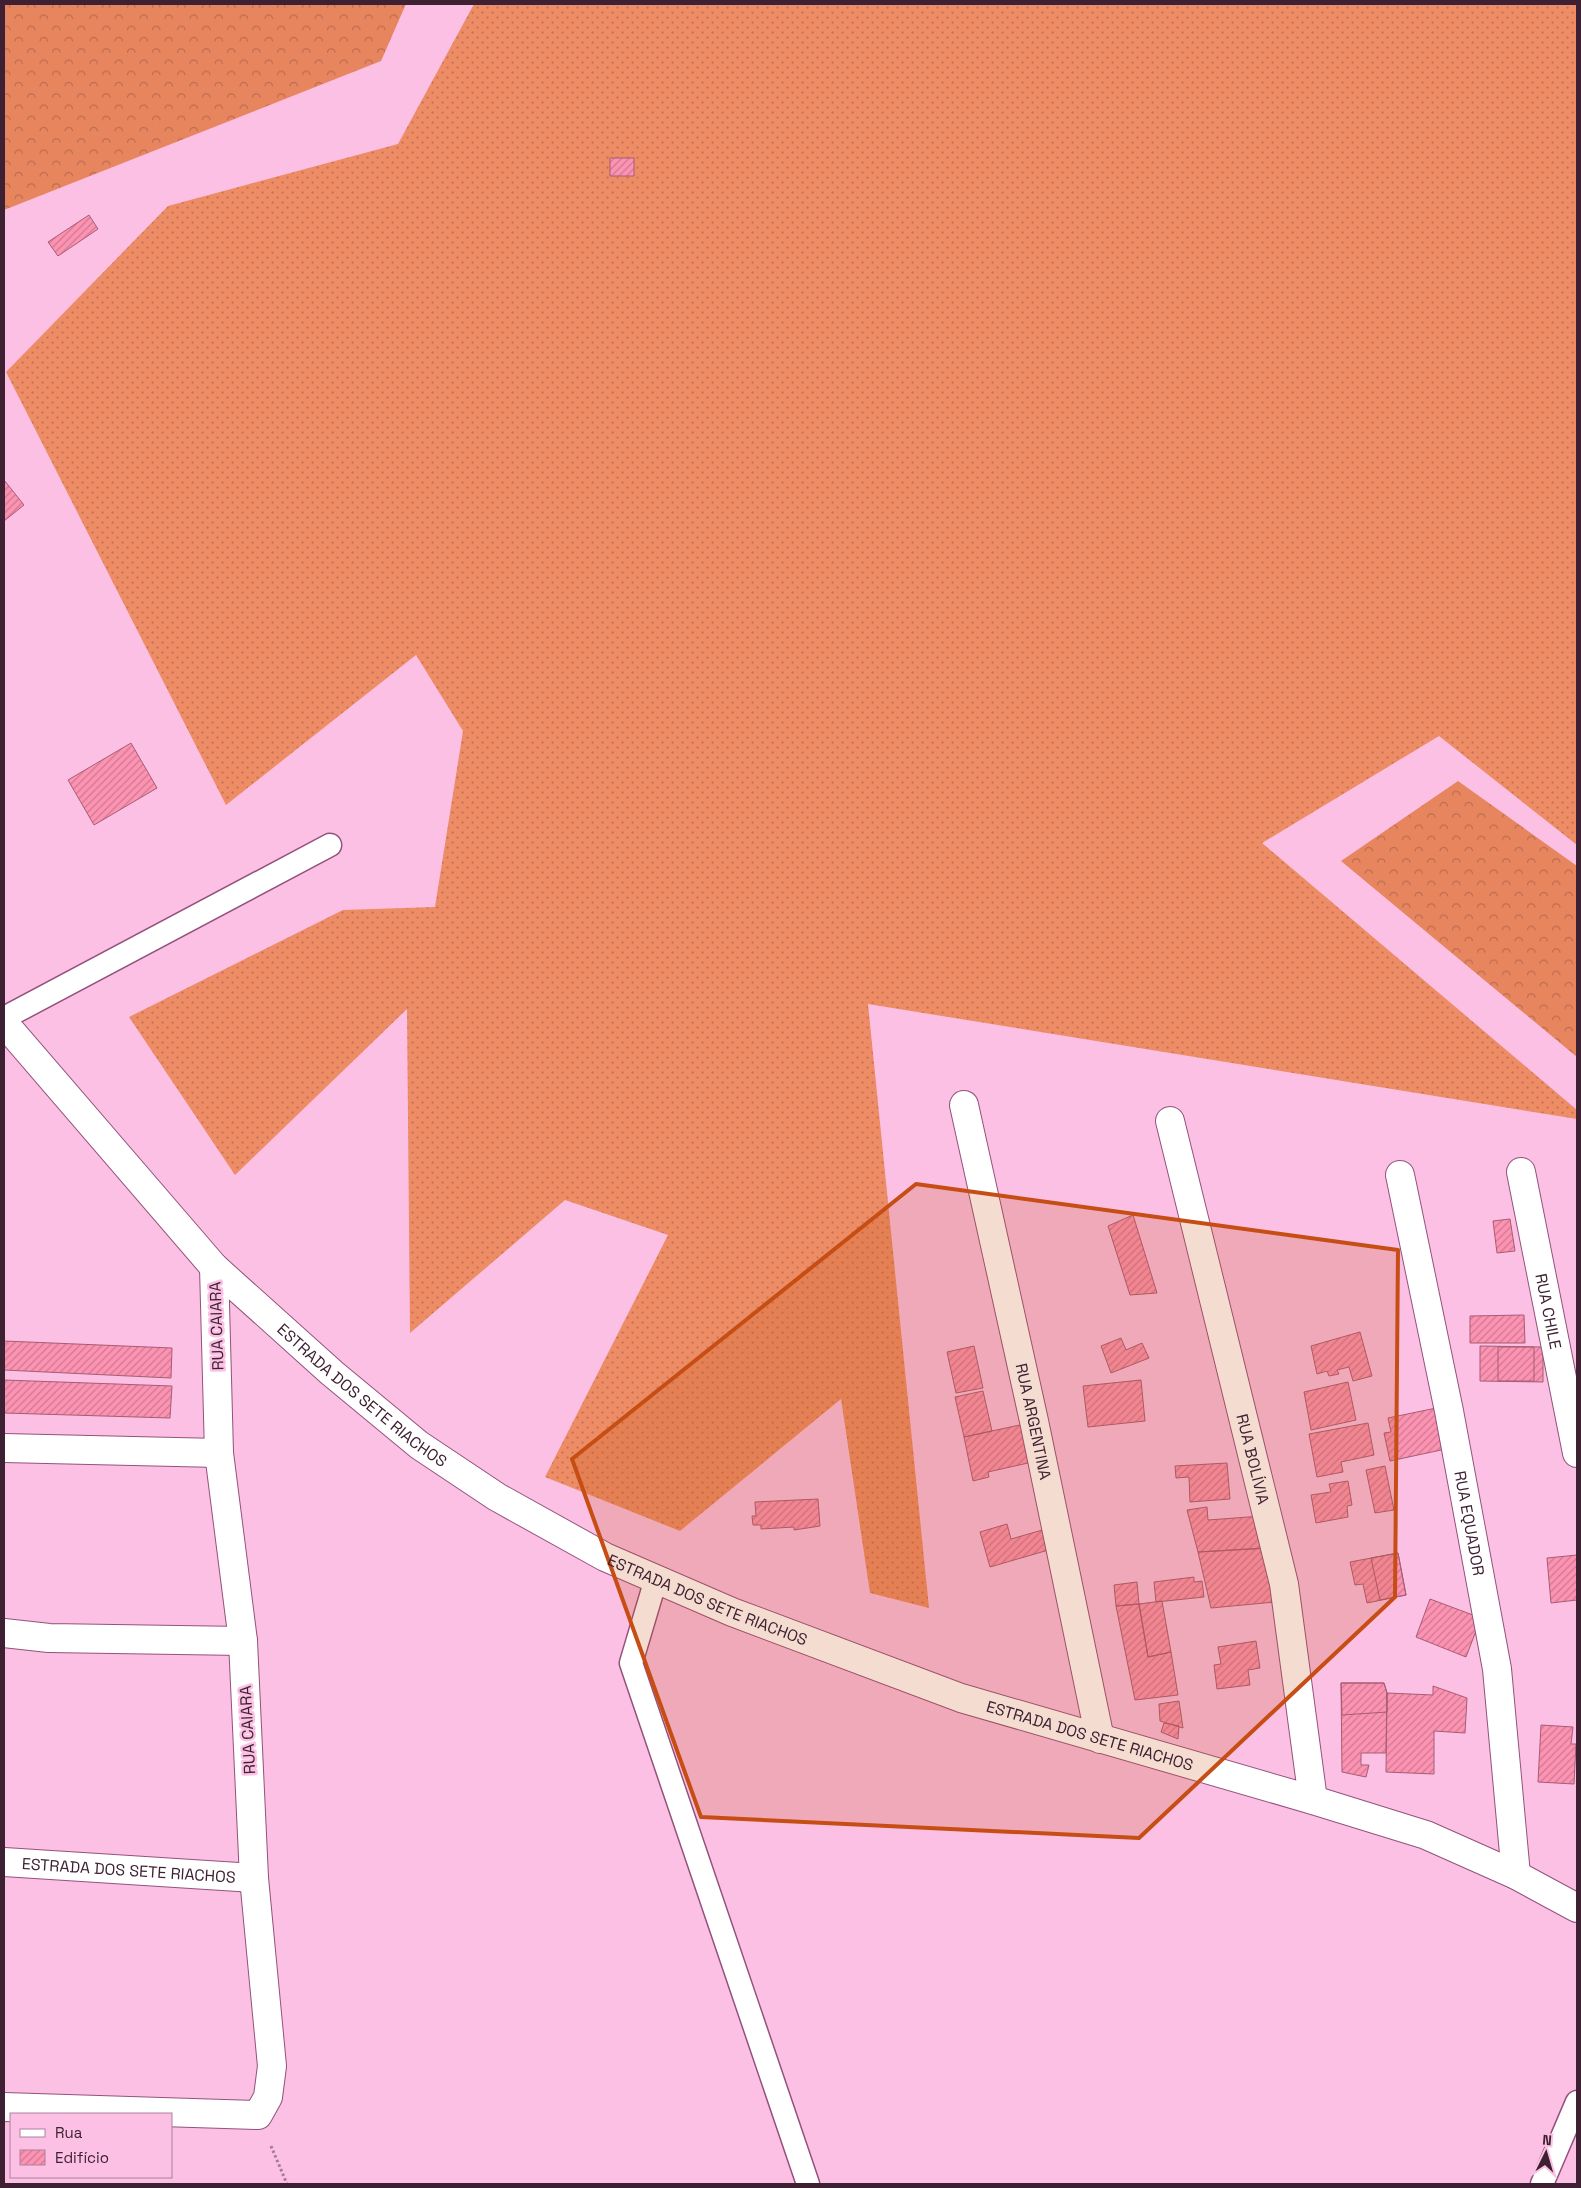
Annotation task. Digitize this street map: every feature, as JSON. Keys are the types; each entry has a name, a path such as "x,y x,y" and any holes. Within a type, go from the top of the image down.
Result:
{"street":[{"name":"ESTRADA DOS SETE RIACHOS","path":"4,1023 214,1267 332,1373 419,1444 497,1497 605,1557 732,1612 961,1698 1313,1800 1426,1836 1516,1875 1577,1908"},
{"name":"RUA ARGENTINA","path":"964,1105 1034,1421 1100,1739"},
{"name":"RUA BOLÍVIA","path":"1170,1120 1284,1584 1313,1800"},
{"name":"RUA CHILE","path":"1521,1172 1577,1453"},
{"name":"RUA EQUADOR","path":"1400,1175 1449,1411 1497,1669 1516,1875"},
{"name":"RUA CAIARA","path":"214,1267 219,1453 243,1641 254,1878 272,2066 268,2097 258,2115"},
{"path":"4,1448 219,1453"},
{"path":"4,1633 49,1638 243,1641"},
{"name":"ESTRADA DOS SETE RIACHOS","path":"4,1862 254,1878"},
{"path":"4,2107 258,2115"}],"lane":[{"path":"4,1018 330,845"},
{"path":"656,1579 631,1663 808,2184"},
{"path":"1542,2184 1577,2102"}],"path":[{"path":"258,2115 287,2184"}],"highlighted area":[{"path":"916,1184 1398,1250 1395,1597 1139,1838 701,1817 572,1459"}],"shaded area":[{"path":"474,4 1577,4 1577,845 1439,736 1262,843 1577,1110 1577,1119 868,1004 929,1608 870,1593 841,1399 680,1531 545,1477 668,1235 565,1200 410,1333 407,1009 235,1175 129,1017 343,910 435,907 463,731 416,655 226,805 6,372 168,206 398,144"}],"green space":[{"path":"4,4 406,4 381,61 4,210"},
{"path":"1458,781 1577,866 1577,1057 1341,861"}],"building":[{"path":"610,158 634,158 634,176 610,176"},
{"path":"89,215 98,229 58,256 48,242"},
{"path":"4,480 24,505 4,521"},
{"path":"131,743 157,788 94,825 68,780"},
{"path":"1133,1215 1157,1293 1130,1295 1108,1226"},
{"path":"1510,1219 1515,1251 1497,1253 1493,1221"},
{"path":"1524,1315 1525,1343 1470,1343 1470,1316"},
{"path":"1360,1332 1372,1376 1353,1381 1349,1367 1337,1370 1339,1374 1329,1376 1327,1371 1317,1374 1311,1346"},
{"path":"1121,1338 1126,1350 1142,1343 1149,1358 1111,1373 1101,1346"},
{"path":"4,1341 172,1348 171,1378 4,1370"},
{"path":"974,1346 983,1388 956,1393 947,1352"},
{"path":"1480,1346 1543,1347 1543,1382 1480,1381"},
{"path":"1498,1347 1534,1347 1534,1381 1498,1381"},
{"path":"4,1380 172,1386 170,1418 4,1413"},
{"path":"1141,1380 1145,1421 1088,1427 1083,1386"},
{"path":"1348,1382 1356,1420 1311,1430 1304,1392"},
{"path":"983,1391 992,1431 964,1437 955,1397"},
{"path":"1446,1406 1455,1447 1390,1461 1384,1433 1391,1432 1388,1418"},
{"path":"1029,1423 1037,1461 988,1472 989,1477 973,1481 964,1437"},
{"path":"1368,1423 1374,1455 1341,1462 1343,1472 1317,1477 1309,1434"},
{"path":"1227,1463 1230,1499 1190,1502 1189,1477 1176,1478 1175,1466"},
{"path":"1385,1466 1394,1510 1375,1513 1366,1470"},
{"path":"1348,1481 1352,1505 1347,1506 1348,1517 1316,1523 1311,1495 1331,1492 1329,1484"},
{"path":"818,1499 820,1526 794,1530 794,1527 761,1529 761,1525 753,1525 752,1516 756,1516 755,1502"},
{"path":"1207,1507 1208,1520 1262,1516 1264,1548 1198,1552 1187,1510"},
{"path":"1007,1524 1011,1539 1046,1529 1052,1549 990,1567 980,1532"},
{"path":"1271,1548 1275,1602 1211,1608 1198,1552"},
{"path":"1398,1553 1406,1595 1367,1603 1363,1584 1355,1585 1350,1562"},
{"path":"1398,1553 1406,1595 1380,1600 1371,1558"},
{"path":"1577,1555 1577,1600 1551,1603 1547,1558"},
{"path":"1194,1577 1194,1582 1202,1581 1204,1597 1156,1602 1154,1582"},
{"path":"1137,1582 1139,1604 1116,1606 1114,1585"},
{"path":"1430,1599 1481,1618 1466,1657 1416,1637"},
{"path":"1162,1601 1171,1652 1148,1657 1139,1604"},
{"path":"1139,1604 1148,1657 1171,1652 1178,1695 1135,1700 1116,1606"},
{"path":"1256,1641 1260,1668 1248,1670 1250,1685 1217,1689 1214,1665 1221,1664 1218,1647"},
{"path":"1341,1683 1384,1683 1387,1693 1387,1712 1342,1715"},
{"path":"1341,1683 1384,1683 1387,1693 1386,1753 1361,1753 1361,1765 1369,1765 1366,1777 1342,1772"},
{"path":"1433,1686 1467,1698 1465,1733 1434,1731 1434,1774 1386,1772 1387,1693 1433,1695"},
{"path":"1179,1701 1183,1728 1160,1721 1159,1704"},
{"path":"1164,1723 1179,1726 1178,1739 1161,1732"},
{"path":"1541,1725 1573,1727 1571,1744 1576,1744 1574,1784 1538,1782"}]}
